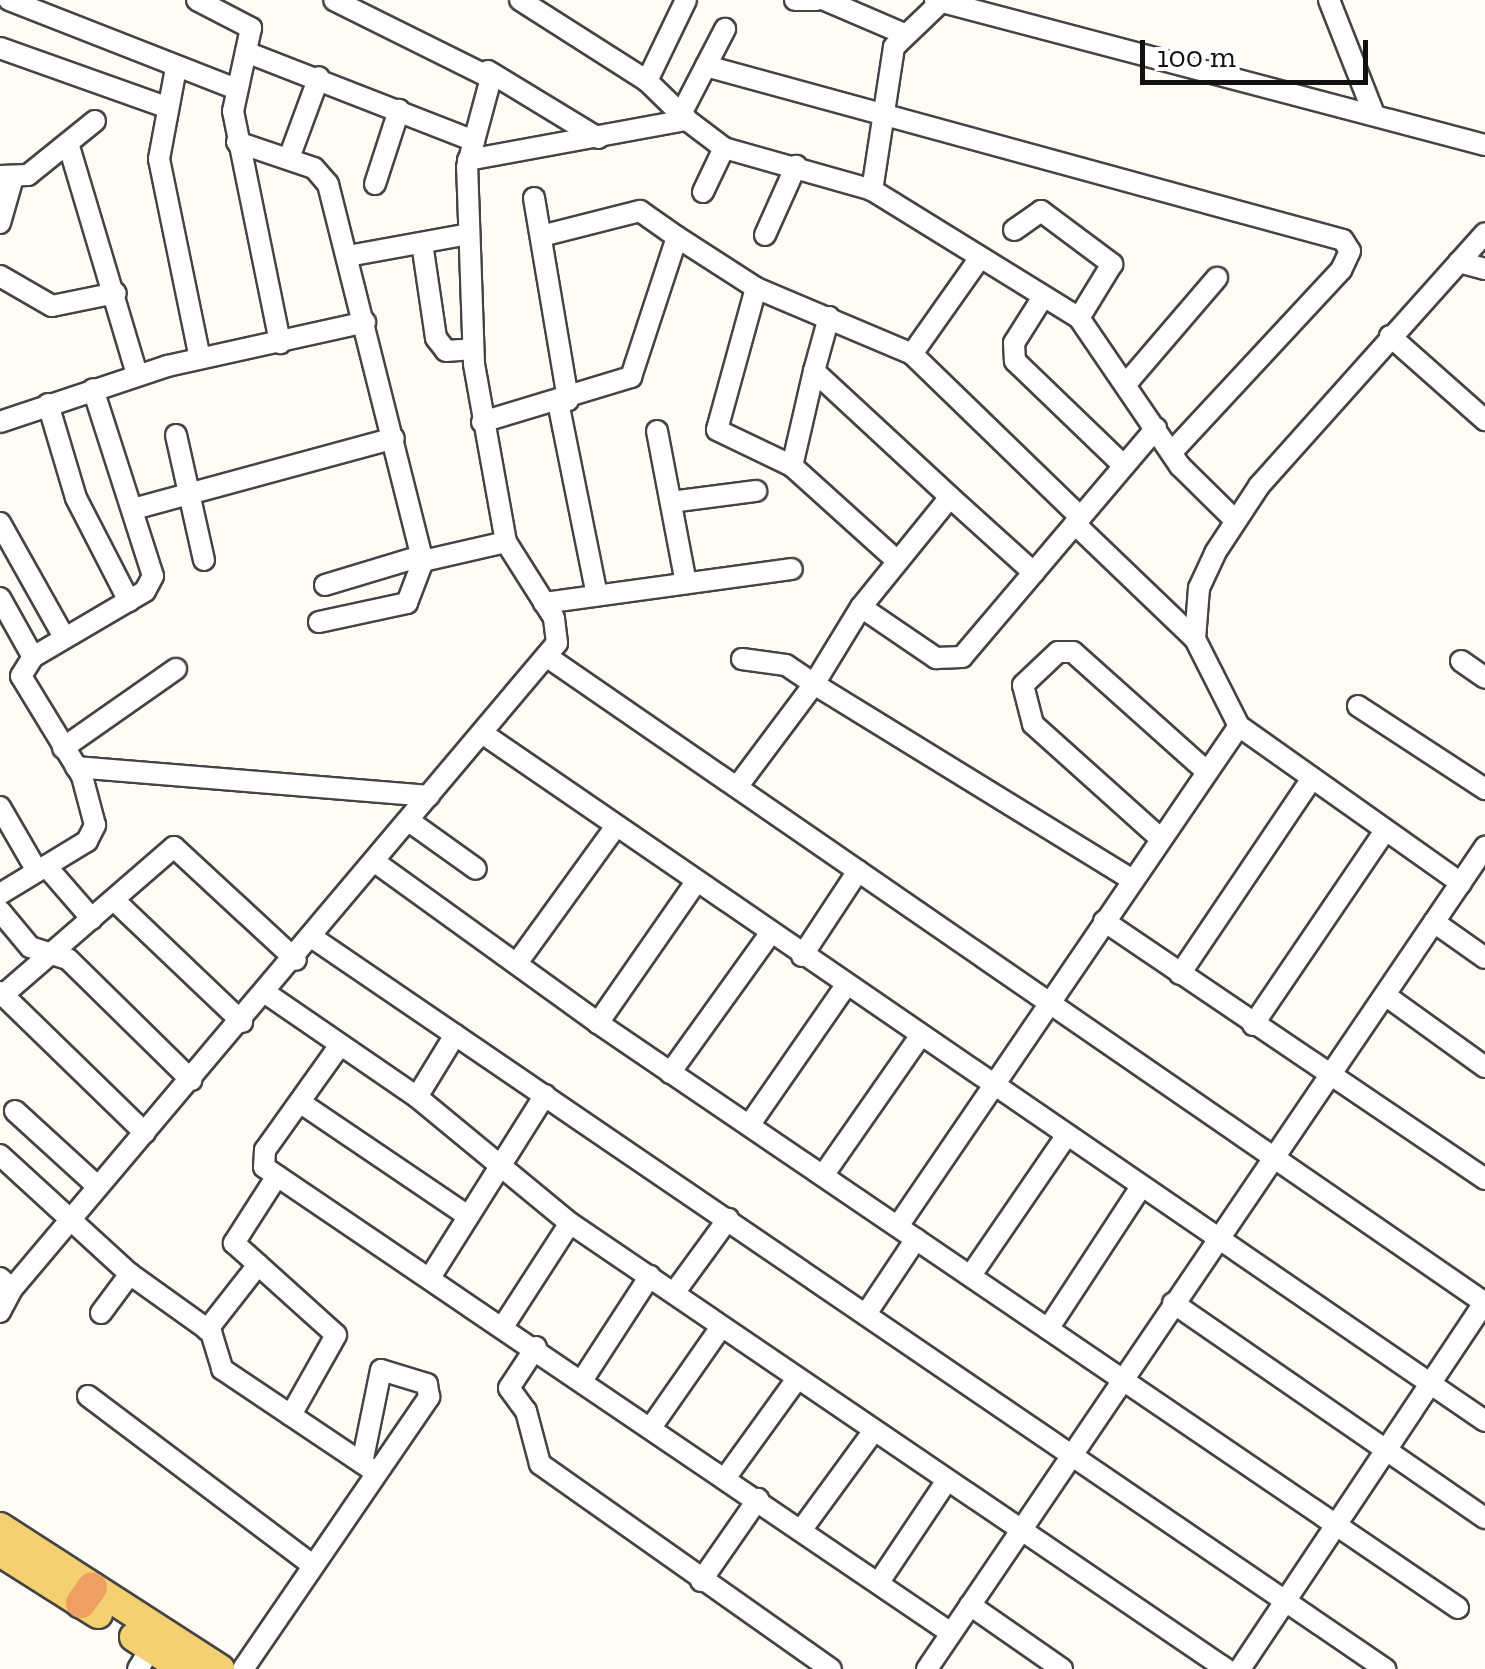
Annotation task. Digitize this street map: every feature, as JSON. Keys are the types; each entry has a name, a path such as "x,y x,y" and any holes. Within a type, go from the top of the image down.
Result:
{"main road":[{"path":"0,1527 86,1595 144,1658 183,1669"},
{"path":"0,1552 220,1669"}],"street":[{"path":"9,0 234,88"},
{"path":"197,0 246,22 246,52 234,88 238,142 280,343"},
{"path":"334,0 488,71 598,138"},
{"path":"520,0 646,81 724,148 872,190 1079,318 1172,452 1234,518"},
{"path":"646,81 686,0"},
{"path":"795,0 821,0 902,33"},
{"path":"1329,0 1374,114"},
{"path":"872,190 882,121 902,33 940,1 1485,145"},
{"path":"684,117 725,29"},
{"path":"0,48 166,107"},
{"path":"246,52 319,76 399,110 471,150 598,138 684,117"},
{"path":"706,66 882,121 1042,156 1348,245 1341,270 1172,452"},
{"path":"176,68 166,107 161,183 200,358"},
{"path":"0,1312 6,1284 267,994 428,796 549,658 557,630 506,542 482,422 473,349 471,150 488,71"},
{"path":"289,158 319,76"},
{"path":"375,184 399,110"},
{"path":"0,223 6,178 68,143 95,121"},
{"path":"238,142 289,158 328,184 422,559 406,603 319,622"},
{"path":"68,143 137,374"},
{"path":"702,192 724,148"},
{"path":"765,234 796,166"},
{"path":"534,198 563,401 597,595"},
{"path":"1014,230 1041,210 1108,258 1112,276 1079,318"},
{"path":"541,236 640,211 756,288 912,354 1195,639 1240,726 1461,883"},
{"path":"1195,639 1199,588 1234,518 1390,336 1485,233"},
{"path":"348,256 470,234"},
{"path":"482,422 616,385 640,364 678,237"},
{"path":"422,243 436,338 446,351 473,349"},
{"path":"912,354 979,259"},
{"path":"1459,262 1485,269"},
{"path":"0,276 52,306 116,294"},
{"path":"1126,384 1217,278"},
{"path":"756,288 718,430 792,466 895,559"},
{"path":"1043,297 1014,343 1015,360 1124,466"},
{"path":"792,466 829,317"},
{"path":"0,422 137,374 365,322"},
{"path":"1390,336 1485,420"},
{"path":"814,371 1034,573"},
{"path":"0,894 42,869 95,825 76,767 10,673 129,601 153,576 137,508 92,389"},
{"path":"48,404 76,498 129,601"},
{"path":"860,607 922,650 955,661 1156,428"},
{"path":"658,431 686,583"},
{"path":"176,435 204,560"},
{"path":"137,508 394,438"},
{"path":"670,502 756,491"},
{"path":"737,787 814,684 860,607 895,559 950,498"},
{"path":"0,522 64,637"},
{"path":"325,585 506,542"},
{"path":"544,602 792,569"},
{"path":"0,598 34,658"},
{"path":"1161,839 1033,724 1023,685 1058,652 1073,652 1207,772"},
{"path":"549,658 1485,1303 1240,1669"},
{"path":"742,659 786,665 1132,880"},
{"path":"1461,661 1485,678"},
{"path":"63,748 176,669"},
{"path":"1358,706 1485,788"},
{"path":"866,1314 907,1232 990,1088 1240,726"},
{"path":"482,732 1064,1139 1485,1422"},
{"path":"76,767 428,796"},
{"path":"1180,974 1311,780"},
{"path":"0,807 42,869 92,919"},
{"path":"408,820 476,869"},
{"path":"517,963 616,826"},
{"path":"1253,1025 1385,831"},
{"path":"144,1132 2,993 42,955 92,919 174,847 296,960"},
{"path":"927,1669 1484,849"},
{"path":"375,862 670,1073 1458,1608"},
{"path":"802,956 858,871"},
{"path":"598,1022 696,882"},
{"path":"114,900 242,1022"},
{"path":"0,911 42,955 68,959 192,1080"},
{"path":"1104,921 1329,1078 1485,1179"},
{"path":"1434,922 1485,958"},
{"path":"670,1073 770,934"},
{"path":"314,938 1385,1669"},
{"path":"750,1124 845,986"},
{"path":"267,994 417,1096 570,1223 1019,1532 1226,1669"},
{"path":"1384,996 1485,1067"},
{"path":"417,1096 456,1035"},
{"path":"824,1174 919,1038"},
{"path":"340,1045 260,1158 278,1176 432,1276 951,1633"},
{"path":"432,1276 545,1095"},
{"path":"300,1103 468,1216"},
{"path":"15,1110 97,1186"},
{"path":"971,1275 1064,1139"},
{"path":"0,1155 130,1274 207,1330 216,1364 368,1467"},
{"path":"278,1176 233,1238 336,1335 291,1414"},
{"path":"1048,1329 1139,1190"},
{"path":"674,1293 728,1219"},
{"path":"504,1326 570,1223"},
{"path":"207,1330 258,1265"},
{"path":"102,1313 130,1274"},
{"path":"583,1379 650,1276"},
{"path":"1174,1303 1485,1518"},
{"path":"652,1426 721,1327"},
{"path":"536,1347 509,1388 526,1410 540,1464 831,1669"},
{"path":"243,1669 312,1564 368,1467 429,1397 427,1384 380,1370 368,1467"},
{"path":"726,1477 797,1379"},
{"path":"88,1396 312,1564"},
{"path":"802,1529 873,1432"},
{"path":"879,1582 946,1482"},
{"path":"701,1580 758,1499"},
{"path":"970,1605 1062,1669"}]}
